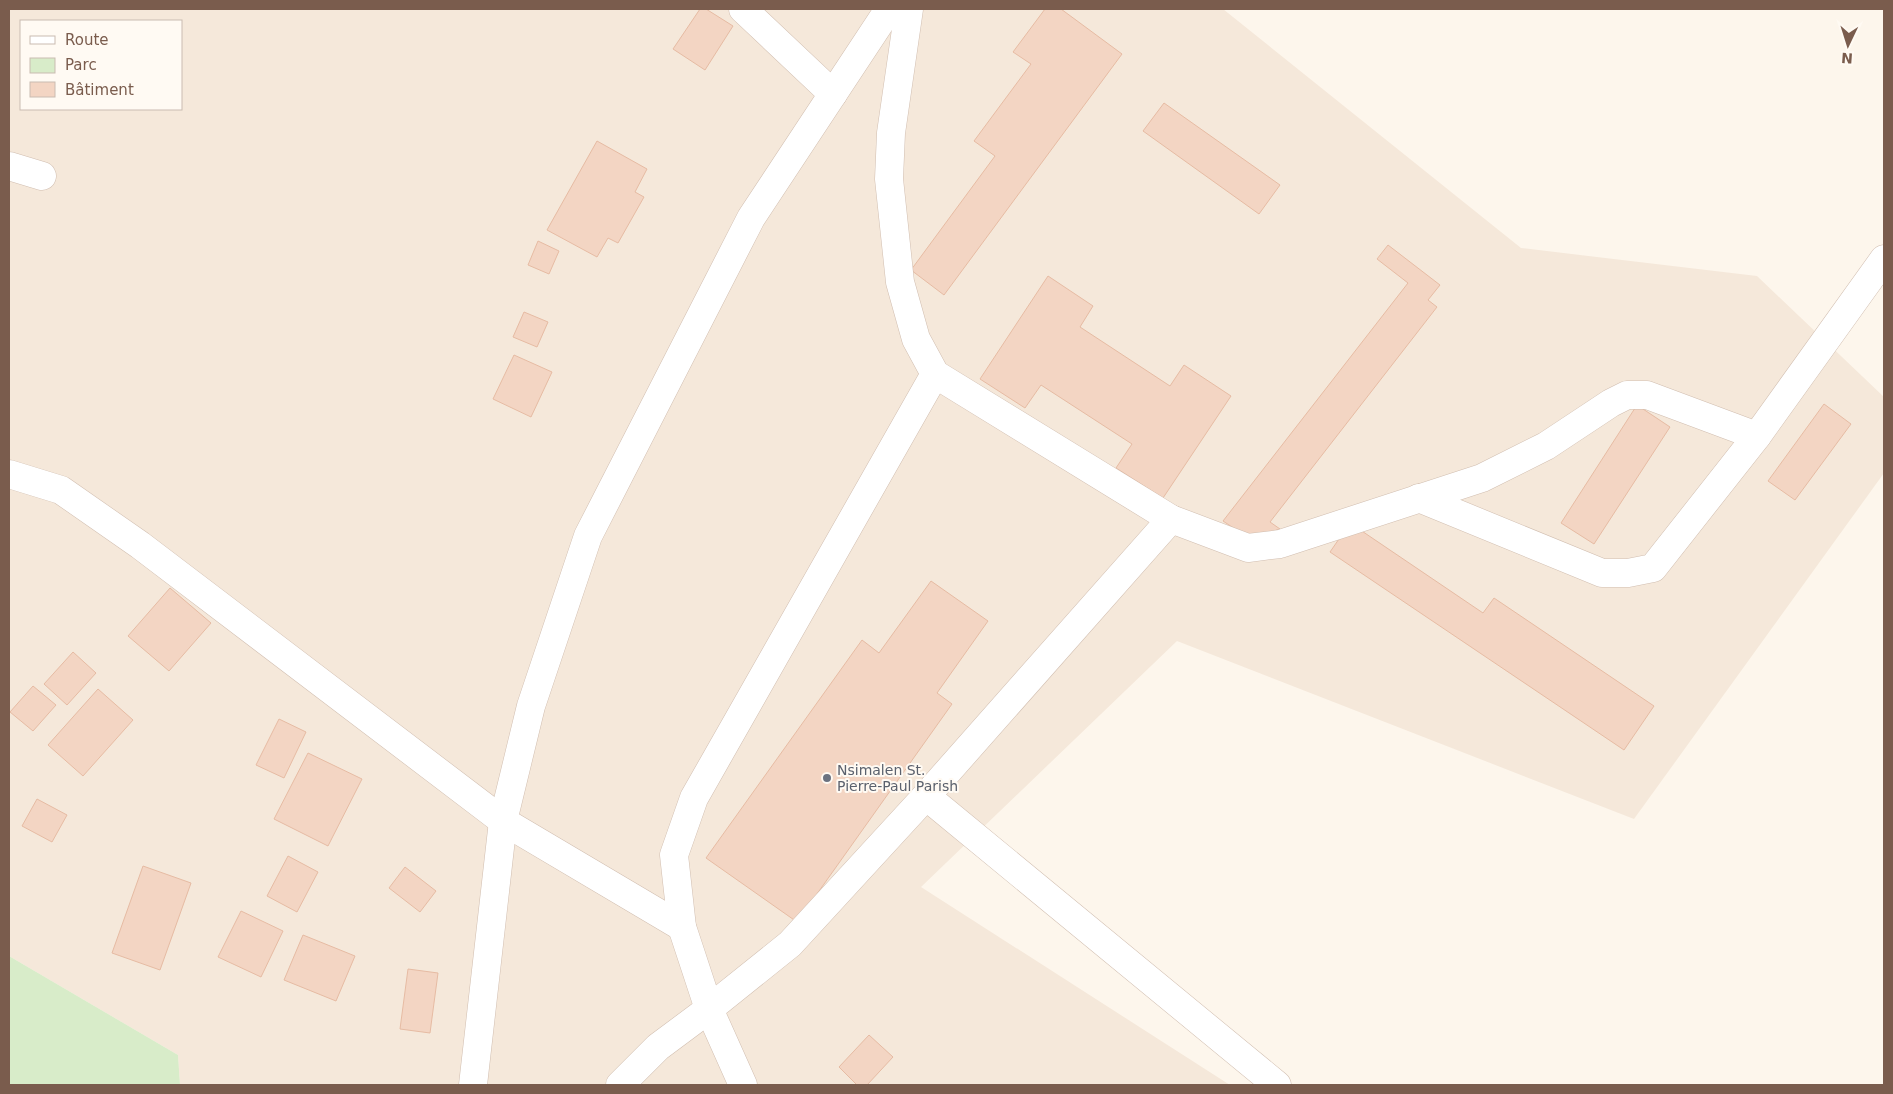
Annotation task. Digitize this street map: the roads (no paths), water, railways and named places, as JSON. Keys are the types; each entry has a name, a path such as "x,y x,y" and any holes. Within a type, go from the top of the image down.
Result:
{"street":[{"path":"743,9 833,94"},
{"path":"473,1085 503,821 531,706 588,536 751,218 889,9"},
{"path":"909,9 891,133 889,179 900,282 916,339 935,374 1171,519 1248,548 1280,544 1482,478 1546,446 1611,403 1627,395 1647,395 1756,436"},
{"path":"9,166 42,176"},
{"path":"1419,498 1602,573 1628,573 1653,568 1756,436 1884,258"},
{"path":"742,1085 709,1009 682,927 674,855 694,798 935,374"},
{"path":"9,474 61,490 140,545 503,821 682,927"},
{"path":"620,1085 658,1047 790,944 926,796 1171,519"},
{"path":"926,796 1277,1085"}],"place":[{"name":"Nsimalen St. Pierre-Paul Parish","path":"827,778"}]}
